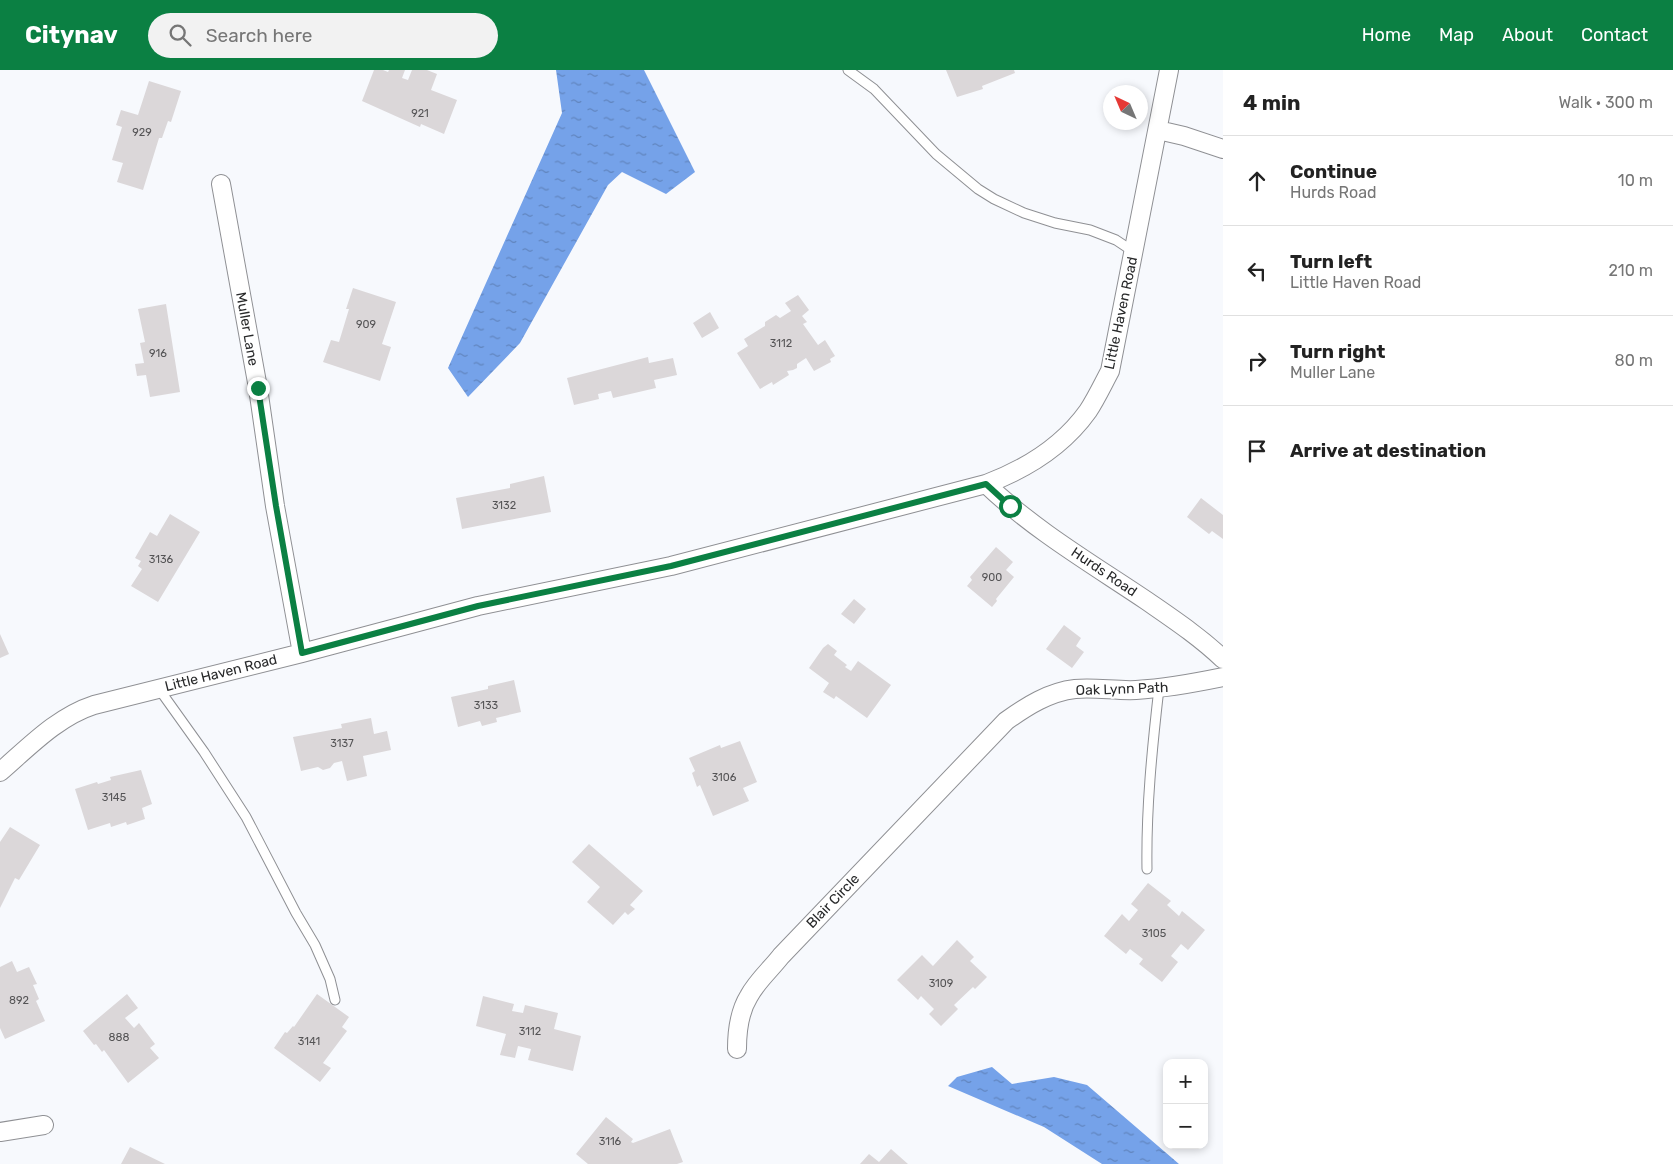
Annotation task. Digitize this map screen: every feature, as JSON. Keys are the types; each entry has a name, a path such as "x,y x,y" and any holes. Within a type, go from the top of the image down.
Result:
{"street":[{"name":"Little Haven Road","path":"0,772 60,721 80,710 478,606 671,566 986,484 1012,474 1040,457 1066,436 1088,411 1110,371 1169,70"},
{"path":"1158,130 1184,136 1223,149"},
{"name":"Muller Lane","path":"221,184 258,388 276,506 302,653"},
{"name":"Hurds Road","path":"986,484 1036,526 1187,629 1223,659"},
{"name":"Oak Lynn Path","path":"960,770 1006,721 1024,708 1048,696 1075,689 1131,690 1181,686 1223,677"},
{"name":"Blair Circle","path":"737,1049 740,1017 749,996 781,956 960,770"},
{"path":"0,1132 44,1125"}],"lane":[{"path":"848,70 874,89 936,154 994,199 1024,213 1055,223 1090,230 1116,240 1134,252"},
{"path":"1147,869 1150,764 1159,688"},
{"path":"159,689 204,752 246,817 296,914 315,945 330,978 335,1000"}],"water":[{"path":"556,70 644,70 695,172 666,194 622,172 608,185 520,343 468,397 448,368 562,113"},
{"path":"992,1067 1012,1084 1054,1077 1087,1085 1179,1164 1102,1164 1044,1127 948,1086 957,1077"}],"building":[{"path":"374,70 388,72 389,70 405,70 402,78 408,80 412,70 427,70 437,74 431,90 457,100 444,134 421,124 420,127 362,101"},
{"path":"946,70 1014,70 1015,73 982,86 983,89 957,97"},
{"path":"149,81 181,91 171,122 168,121 162,138 159,138 143,190 117,182 123,163 112,160 122,127 116,125 121,110 138,115"},
{"path":"353,288 396,302 382,344 391,347 380,381 323,362 331,340 339,342 349,309 346,309"},
{"path":"798,295 809,310 802,316 807,322 803,324 818,345 825,340 835,356 830,359 831,362 814,371 806,358 797,364 797,368 787,371 789,375 773,385 772,382 760,389 737,353 748,346 744,339 765,326 765,322 776,315 780,318 791,311 785,303"},
{"path":"166,304 180,392 150,397 146,375 137,376 135,364 144,363 140,343 145,342 138,309"},
{"path":"710,312 719,328 702,338 693,323"},
{"path":"648,357 649,363 673,358 677,375 654,380 656,388 613,398 611,391 598,394 599,399 574,405 567,378"},
{"path":"544,476 551,512 462,529 456,498 510,488 510,484"},
{"path":"1201,498 1223,515 1223,539 1212,531 1209,534 1187,517"},
{"path":"170,514 200,532 158,602 131,586 142,569 138,566 141,561 135,558 150,532 157,536"},
{"path":"996,547 1013,562 1006,570 1014,577 996,599 997,601 992,607 967,586 972,580 970,577"},
{"path":"854,599 866,609 854,624 841,614"},
{"path":"1064,625 1081,638 1076,646 1084,652 1072,668 1046,649"},
{"path":"0,634 9,654 0,658"},
{"path":"828,644 837,651 834,655 847,665 845,667 851,671 858,661 891,685 867,718 836,696 834,699 823,692 829,683 809,668"},
{"path":"514,680 521,712 496,718 497,722 482,726 480,721 458,727 451,697 488,689 488,686"},
{"path":"371,718 374,734 387,731 391,750 363,756 367,776 347,781 342,761 334,763 330,768 323,770 318,767 301,771 293,737 342,728 341,724"},
{"path":"740,741 757,782 743,788 749,801 713,816 700,785 697,787 692,773 695,771 689,758 720,745 721,748"},
{"path":"141,770 152,804 142,808 145,819 127,825 126,822 111,827 110,823 88,830 75,789 111,780 110,777"},
{"path":"10,827 40,845 19,880 15,878 0,908 0,842"},
{"path":"589,844 643,891 630,905 635,909 628,915 625,912 613,925 587,902 600,887 572,862"},
{"path":"1148,883 1171,901 1167,905 1179,916 1182,911 1205,930 1188,950 1181,944 1171,956 1178,962 1162,982 1139,964 1143,959 1130,949 1126,954 1104,936 1122,914 1129,921 1138,910 1131,904"},
{"path":"957,940 974,957 970,961 987,977 954,1005 958,1009 941,1026 929,1014 934,1009 921,996 918,1000 897,980 922,955 933,966"},
{"path":"12,961 17,972 29,967 37,984 33,985 39,999 36,1001 45,1021 5,1039 0,1028 0,967"},
{"path":"127,994 138,1008 125,1018 134,1028 139,1023 155,1044 150,1048 159,1058 128,1083 104,1050 102,1052 96,1044 94,1045 83,1031"},
{"path":"317,994 349,1017 342,1027 347,1031 323,1063 331,1068 320,1082 274,1048 285,1032 287,1033 294,1027"},
{"path":"483,996 514,1004 512,1011 523,1013 525,1005 558,1013 554,1029 581,1036 573,1071 528,1060 531,1049 518,1046 515,1058 500,1055 506,1034 476,1026"},
{"path":"606,1117 633,1139 631,1142 633,1143 670,1129 683,1162 677,1164 588,1164 576,1154"},
{"path":"130,1147 165,1164 121,1164"},
{"path":"891,1149 908,1164 860,1164 869,1154 879,1162"}],"route":[{"path":"258,388 276,506 302,653 478,606 671,566 986,484 1010,506"}]}
